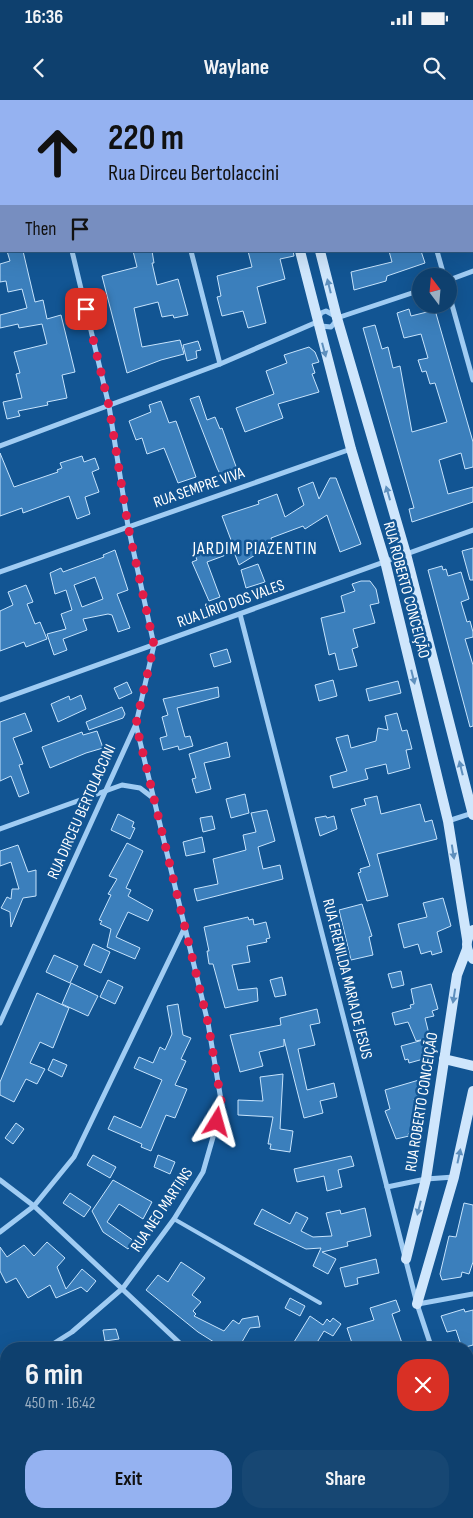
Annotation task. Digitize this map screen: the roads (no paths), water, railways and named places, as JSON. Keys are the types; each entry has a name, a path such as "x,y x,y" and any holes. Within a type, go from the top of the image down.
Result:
{"street":[{"name":"RUA DIRCEU BERTOLACCINI","path":"0,1023 2,1013 136,724 154,645 128,526 109,406 72,252"},
{"path":"191,252 220,364"},
{"name":"RUA ROBERTO CONCEIÇÃO","path":"300,252 351,449 385,562 448,821 469,940 457,975 426,1179 406,1259"},
{"name":"RUA ROBERTO CONCEIÇÃO","path":"320,252 337,318 406,554 473,814"},
{"path":"437,252 442,268"},
{"path":"458,277 473,271"},
{"path":"317,322 325,328 331,327 337,318 412,293"},
{"path":"0,446 220,364 317,322 321,313 326,311 337,318"},
{"path":"454,313 473,380"},
{"name":"RUA SEMPRE VIVA","path":"0,572 351,449"},
{"name":"RUA LÍRIO DOS VALES","path":"0,700 473,530"},
{"name":"RUA ERENILDA MARIA DE JESUS","path":"240,614 417,1304 430,1342"},
{"name":"RUA NEO MARTINS","path":"56,1342 72,1332 123,1288 174,1219 203,1172 222,1106 208,1023 136,724"},
{"path":"0,829 122,785 133,786 153,798"},
{"path":"448,821 473,814"},
{"path":"0,1232 34,1206 74,1157 184,929"},
{"path":"469,940 473,959"},
{"path":"444,1059 473,1066"},
{"path":"473,1091 454,1177 417,1304 473,1294"},
{"path":"387,1187 426,1179 454,1177"},
{"path":"0,1180 34,1206 179,1342"}],"lane":[{"path":"174,1219 320,1304"}],"district":[{"name":"JARDIM PIAZENTIN","path":"255,548"}]}
